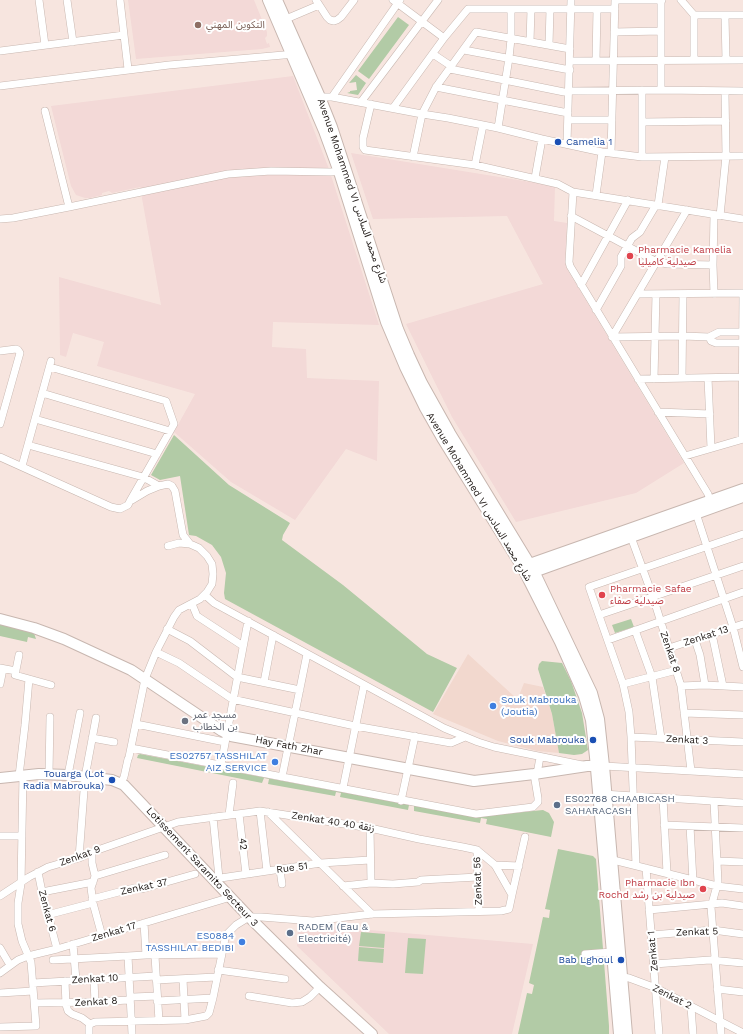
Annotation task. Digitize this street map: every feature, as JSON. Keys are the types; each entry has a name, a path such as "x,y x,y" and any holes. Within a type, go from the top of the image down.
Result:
{"street":[{"path":"39,0 45,45"},
{"path":"67,0 72,42"},
{"path":"120,0 128,69"},
{"name":"Avenue Mohammed VI شارع محمد السادس","path":"268,0 297,54 316,98 343,171 394,330 422,383 446,436 528,569 584,696 591,720 596,766 602,794 619,1034"},
{"name":"Avenue Mohammed VI شارع محمد السادس","path":"277,0 286,19 297,54"},
{"path":"286,19 317,2 330,20 334,21 341,17 354,0"},
{"path":"361,102 438,0"},
{"path":"568,144 571,0"},
{"path":"611,153 615,0 662,0 661,90"},
{"path":"681,0 694,15 694,60"},
{"path":"332,97 397,1 444,38"},
{"path":"393,108 444,38 468,9 615,9"},
{"path":"498,128 509,58 511,39 511,9"},
{"path":"530,42 531,9"},
{"path":"549,45 550,9"},
{"path":"596,61 597,9"},
{"path":"694,15 743,15"},
{"path":"725,16 726,60"},
{"path":"614,32 661,31"},
{"path":"413,157 422,114 436,87 476,32 570,49"},
{"path":"0,51 124,35"},
{"path":"464,50 570,70"},
{"path":"0,86 128,69 297,54"},
{"path":"433,54 450,67 564,92 642,90 743,91"},
{"path":"570,61 743,60"},
{"path":"436,87 503,100 568,116 612,120"},
{"path":"642,90 642,157"},
{"path":"714,294 713,265 717,215 726,156 725,92"},
{"path":"316,98 332,97 393,108 498,128 602,152 642,157 743,156"},
{"path":"371,104 363,138 363,149 367,151 475,165 558,184 573,192 743,219"},
{"path":"45,111 69,207"},
{"path":"643,122 726,122"},
{"path":"475,165 483,125"},
{"path":"535,178 542,139"},
{"path":"596,195 602,152"},
{"path":"596,310 621,266 621,257 627,246 632,238 640,232 657,205 665,157"},
{"path":"0,219 69,207 228,174 271,171 343,171"},
{"path":"573,192 570,266 708,494 710,500"},
{"path":"581,285 628,200"},
{"path":"612,337 687,210"},
{"path":"571,216 657,262 668,264 713,265"},
{"path":"638,294 743,293 743,439 685,456"},
{"path":"654,379 656,294"},
{"path":"682,294 682,378"},
{"path":"612,337 709,337 719,332 743,332"},
{"path":"709,337 716,343 742,344"},
{"path":"0,351 16,349 20,353 0,424"},
{"path":"0,457 116,509 124,508 130,501 174,424 166,401 50,364 22,466"},
{"path":"638,379 742,377"},
{"path":"708,378 711,448"},
{"path":"42,393 170,431"},
{"path":"658,412 710,414"},
{"path":"35,419 157,454"},
{"path":"28,445 143,478 159,486"},
{"path":"130,501 159,486 168,484 174,488 183,535 190,544"},
{"path":"528,569 631,537 695,510 710,500 743,489"},
{"path":"528,569 695,510 743,497"},
{"path":"695,510 733,627 740,644 743,667"},
{"path":"636,865 629,712 623,684 589,587 743,534"},
{"name":"Zenkat 8","path":"631,537 653,597 682,686 691,771"},
{"path":"0,778 50,774 112,780 121,783 124,777 131,748 145,679 156,652 167,629 179,610 200,599 205,595 212,584 212,564 199,548 190,544 179,543 168,546"},
{"path":"599,615 743,566"},
{"path":"608,640 743,592"},
{"path":"205,595 214,603 444,728 494,747 596,766 743,774"},
{"path":"192,604 197,616 243,646"},
{"name":"Hay Fath Zhar","path":"0,618 64,639 131,670 226,738 288,746 474,782 596,766"},
{"path":"221,765 248,621"},
{"name":"Zenkat 13","path":"670,648 743,624"},
{"path":"167,629 190,641 237,677 300,690"},
{"path":"635,630 652,677 661,738"},
{"path":"712,634 723,686"},
{"path":"264,682 273,635"},
{"path":"695,640 700,655 705,685"},
{"path":"156,652 179,663 232,700 355,726 451,743 465,737"},
{"path":"282,777 307,654"},
{"path":"19,655 15,675 51,685"},
{"path":"0,684 2,668 16,671"},
{"path":"623,684 677,670"},
{"path":"0,1027 36,1026 31,962 22,941 18,924 22,836 21,776 29,679"},
{"path":"343,788 364,684"},
{"path":"682,686 705,685 743,687"},
{"path":"684,713 743,715"},
{"path":"68,775 80,714"},
{"path":"50,718 50,774"},
{"path":"79,858 85,777 96,718"},
{"path":"136,724 226,738"},
{"path":"402,801 415,736"},
{"name":"Zenkat 3","path":"631,737 743,742"},
{"path":"92,738 114,742"},
{"path":"131,748 476,814 533,807 538,802 536,774 540,756"},
{"name":"Lotissement Saramito Secteur 3","path":"121,783 216,879 249,917 320,987 372,1034"},
{"path":"229,815 234,783"},
{"path":"602,794 743,803"},
{"path":"664,798 667,873"},
{"path":"714,802 717,886 712,904 721,1034"},
{"path":"264,812 287,830 372,914"},
{"path":"264,812 267,871"},
{"name":"Zenkat 40 زنقة 40","path":"165,827 183,821 264,812 370,828 419,840 477,850 495,865"},
{"name":"42","path":"239,814 246,874"},
{"path":"287,830 289,821 295,816"},
{"path":"213,817 216,879"},
{"path":"664,825 743,828"},
{"path":"690,826 694,881"},
{"name":"Zenkat 9","path":"0,896 48,867 79,858 92,852 165,827"},
{"path":"370,828 371,883"},
{"path":"0,836 22,836"},
{"path":"90,1024 95,1022 131,1020 185,1020 205,1017 208,1015 213,998 221,954 227,934 236,925 249,917 313,921 372,914 479,912 510,909 526,837"},
{"name":"Zenkat 56","path":"477,850 479,912"},
{"path":"92,852 94,879 91,888 102,936"},
{"path":"42,892 94,879 165,856"},
{"path":"607,858 694,881 717,886 743,889"},
{"name":"Avenue Mohammed VI شارع محمد السادس","path":"607,858 623,977 627,1034"},
{"name":"Rue 51","path":"216,879 321,863 370,860"},
{"path":"717,861 743,862"},
{"path":"495,865 519,866"},
{"path":"495,865 512,895"},
{"name":"Zenkat 1","path":"646,868 659,1034"},
{"path":"280,870 282,884"},
{"name":"Zenkat 6","path":"38,872 47,915 57,949"},
{"name":"Zenkat 37","path":"47,915 134,888 142,889 195,874"},
{"path":"344,886 371,883 393,884 418,882 421,880 478,877"},
{"name":"Zenkat 17","path":"0,973 10,965 28,956 102,936 231,897"},
{"path":"649,910 722,903 743,906"},
{"path":"144,923 146,955"},
{"name":"Zenkat 5","path":"651,935 713,930 743,934"},
{"path":"73,944 76,980"},
{"path":"0,948 10,965"},
{"path":"585,954 612,952"},
{"path":"53,960 146,955 221,954"},
{"path":"128,956 132,1034"},
{"path":"155,956 158,1021"},
{"path":"654,964 716,960 743,963"},
{"name":"Zenkat 10","path":"33,983 129,977 183,979 217,973 285,979"},
{"name":"Zenkat 2","path":"623,977 656,988 719,1021"},
{"path":"183,979 185,1020"},
{"path":"94,980 95,1002"},
{"path":"65,981 66,1008 69,1012 82,1018 90,1024"},
{"path":"249,996 292,1003 302,1002 310,997 320,987"},
{"path":"717,989 743,992"},
{"path":"0,993 34,991"},
{"name":"Zenkat 8","path":"34,1003 95,1002 131,999 134,997 157,999 213,998"},
{"path":"691,1007 693,1034"},
{"path":"719,1021 743,1034"},
{"path":"89,1034 90,1024"}],"shaded area":[{"name":"التكوين المهني","path":"128,0 254,0 267,32 267,36 265,38 270,47 262,49 136,59"},
{"path":"293,76 329,169 379,325 273,322 272,347 306,349 307,378 379,381 377,461 346,449 295,520 231,482 174,432 195,394 97,366 104,342 73,333 66,357 60,355 59,277 161,305 140,187 112,193 109,191 102,193 102,195 90,198 76,195 71,186 51,106"},
{"path":"351,153 555,186 554,221 567,223 565,262 567,269 684,463 636,493 516,522 452,417 406,324 543,284 507,216 373,219"},
{"name":"Souk Mabrouka (Joutia)","path":"468,654 516,698 518,698 524,683 543,687 552,714 559,753 537,751 498,741 433,714"},
{"path":"299,924 533,944 512,1034 389,1034 297,946"}],"green space":[{"path":"398,17 409,25 369,79 358,71"},
{"path":"356,75 366,83 358,95 347,93 357,90 356,82 349,83"},
{"path":"174,435 229,485 290,523 283,535 282,540 343,585 427,654 457,668 433,712 225,599 224,593 226,573 221,557 212,545 196,536 189,535 180,476 160,480 151,475"},
{"path":"631,619 634,627 615,633 612,625"},
{"path":"0,624 34,633 36,639 28,637 27,642 0,636"},
{"path":"542,661 562,663 571,681 582,713 588,750 582,754 574,755 559,753 552,714 538,669 539,664"},
{"path":"140,754 474,817 543,810 549,813 554,822 551,837 486,824 487,819 481,818 480,823 414,811 414,806 409,805 408,810 340,797 341,793 336,792 335,796 268,784 269,779 264,778 262,783 137,758"},
{"path":"558,849 593,856 596,859 609,1034 518,1034 527,993 532,994 534,985 529,983 543,917 549,918 550,910 545,909"},
{"path":"361,932 385,934 384,948 359,946"},
{"path":"408,938 426,939 423,974 405,973"},
{"path":"359,947 384,949 383,963 358,961"}],"place":[{"name":"التكوين المهني","path":"198,25"},
{"name":"Camelia 1","path":"558,142"},
{"name":"Pharmacie Kamelia صيدلية كاميليا","path":"630,256"},
{"name":"Pharmacie Safae صيدلية صفاء","path":"602,595"},
{"name":"Souk Mabrouka (Joutia)","path":"493,706"},
{"name":"مسجد عمر بن الخطاب","path":"185,721"},
{"name":"Souk Mabrouka","path":"593,740"},
{"name":"ES02757 TASSHILAT AIZ SERVICE","path":"275,762"},
{"name":"Touarga (Lot Radia Mabrouka)","path":"112,780"},
{"name":"ES02768 CHAABICASH SAHARACASH","path":"557,805"},
{"name":"Pharmacie Ibn Rochd صيدلية بن رشد","path":"703,889"},
{"name":"RADEM (Eau & Electricité)","path":"290,933"},
{"name":"ES0884 TASSHILAT BEDIBI","path":"242,942"},
{"name":"Bab Lghoul","path":"621,960"}]}
